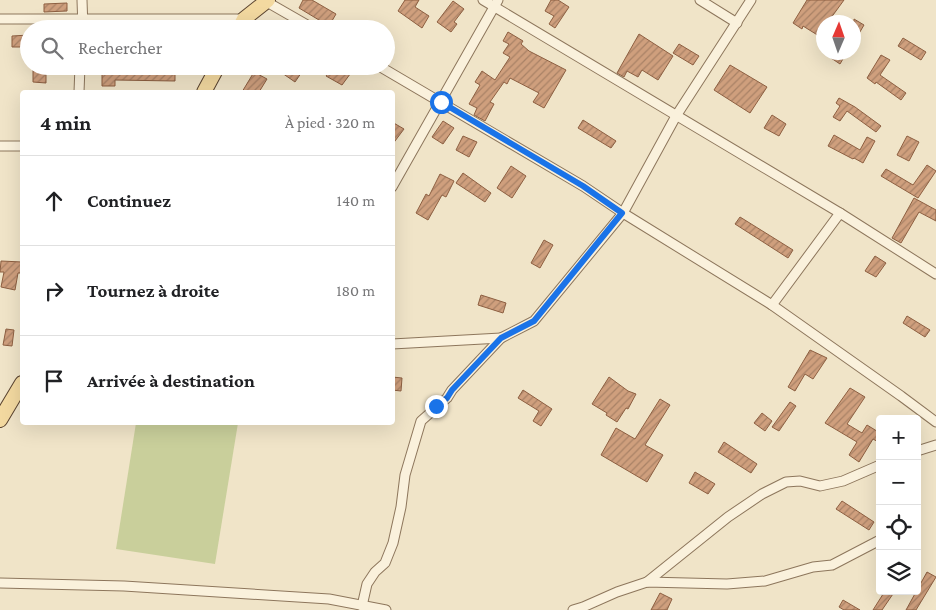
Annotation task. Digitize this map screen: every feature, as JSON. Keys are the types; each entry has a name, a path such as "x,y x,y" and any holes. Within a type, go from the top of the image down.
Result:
{"main road":[{"path":"247,20 268,1"},
{"path":"205,90 213,75"},
{"path":"0,420 20,390"}],"street":[{"path":"82,0 83,19"},
{"path":"483,0 496,3 676,116 840,213 936,274"},
{"path":"700,0 737,23"},
{"path":"362,606 368,584 375,572 385,563 393,543 402,507 405,475 421,421 447,398 452,390 501,338 534,321 622,213 676,116 751,0"},
{"path":"268,1 299,20"},
{"path":"395,182 496,3"},
{"path":"0,19 115,20"},
{"path":"79,90 80,75"},
{"path":"394,75 583,186 622,213 772,305 936,422"},
{"path":"0,146 20,146"},
{"path":"772,305 840,213"},
{"path":"395,344 501,338"},
{"path":"921,450 936,445"},
{"path":"647,582 728,517 762,494 786,482 800,481 820,486 843,481 876,467"},
{"path":"573,610 586,609 617,592 647,582 727,584 765,582 813,567 832,565 876,542"},
{"path":"0,583 133,586 329,599 386,610"}],"green space":[{"path":"136,425 238,425 215,564 116,549"}],"building":[{"path":"303,0 312,0 336,14 332,20 319,20 299,8"},
{"path":"405,0 419,0 415,7 429,16 422,28 398,11"},
{"path":"551,0 558,0 569,7 555,28 549,24 554,16 545,11"},
{"path":"807,0 844,0 833,15 816,15 816,34 803,26 802,29 793,23"},
{"path":"453,1 464,9 454,22 457,24 451,32 437,22"},
{"path":"67,3 67,11 44,12 44,4"},
{"path":"508,32 523,41 521,44 529,51 566,70 544,108 533,102 539,93 510,78 507,84 504,82 490,102 494,104 485,121 474,115 477,108 469,104 480,85 475,82 482,71 495,80 510,57 503,53 509,44 503,41"},
{"path":"639,34 673,56 658,80 642,70 638,77 627,71 624,77 617,73"},
{"path":"12,36 20,36 20,47 12,47"},
{"path":"903,38 926,52 921,60 898,46"},
{"path":"679,44 699,56 693,65 673,53"},
{"path":"881,55 890,60 880,75 906,93 901,100 876,82 875,84 867,78"},
{"path":"834,60 842,60 840,64"},
{"path":"730,65 767,87 750,113 714,90"},
{"path":"33,75 46,75 46,83 33,82"},
{"path":"102,75 175,75 175,81 115,80 115,86 102,86"},
{"path":"252,75 260,75 267,79 260,90 243,90"},
{"path":"285,75 300,75 295,82"},
{"path":"327,75 349,75 342,85"},
{"path":"839,98 881,126 876,132 847,111 840,121 833,117 840,106 836,103"},
{"path":"772,115 786,124 779,136 764,128"},
{"path":"583,120 616,141 611,148 578,128"},
{"path":"443,121 454,128 443,144 432,137"},
{"path":"395,124 404,129 395,141"},
{"path":"834,135 860,150 867,137 875,141 863,163 828,146"},
{"path":"463,136 477,142 469,157 456,150"},
{"path":"907,136 919,142 909,161 897,155"},
{"path":"927,165 936,171 918,198 881,176 886,169 913,185"},
{"path":"511,166 526,176 512,198 497,188"},
{"path":"463,173 491,193 485,202 456,183"},
{"path":"440,174 454,181 446,197 442,195 428,220 416,213 426,194 429,196"},
{"path":"914,198 936,210 936,221 919,212 901,243 892,238"},
{"path":"740,217 793,250 788,258 735,224"},
{"path":"544,240 553,245 540,268 531,263"},
{"path":"875,256 886,263 876,277 865,271"},
{"path":"1,261 20,262 20,273 18,273 15,290 1,287 4,272 0,272"},
{"path":"481,295 506,303 503,313 478,305"},
{"path":"907,316 930,330 925,337 903,323"},
{"path":"6,329 14,330 12,346 3,345"},
{"path":"810,350 827,358 813,379 805,374 795,391 788,387"},
{"path":"395,377 402,378 401,391 395,390"},
{"path":"609,377 628,391 636,394 628,409 626,408 617,422 592,404"},
{"path":"850,388 865,397 847,424 862,433 867,425 876,431 876,441 873,439 859,462 849,455 857,442 825,423"},
{"path":"523,390 552,409 541,426 533,421 539,411 518,398"},
{"path":"660,399 670,405 645,445 663,455 647,482 601,455 616,428 635,439"},
{"path":"790,402 796,406 779,431 772,427"},
{"path":"762,413 772,421 765,431 754,423"},
{"path":"724,442 757,464 751,473 718,452"},
{"path":"695,472 715,484 708,494 689,483"},
{"path":"842,501 874,522 869,530 836,509"},
{"path":"927,572 936,577 916,610 906,610 914,595 921,595 921,583"},
{"path":"660,593 672,599 667,610 651,610"},
{"path":"882,595 892,595 882,610 873,610"},
{"path":"843,600 860,610 844,610 839,607"}],"route":[{"path":"436,406 447,398 482,356 501,338 534,321 622,213 583,186 441,102"}]}
